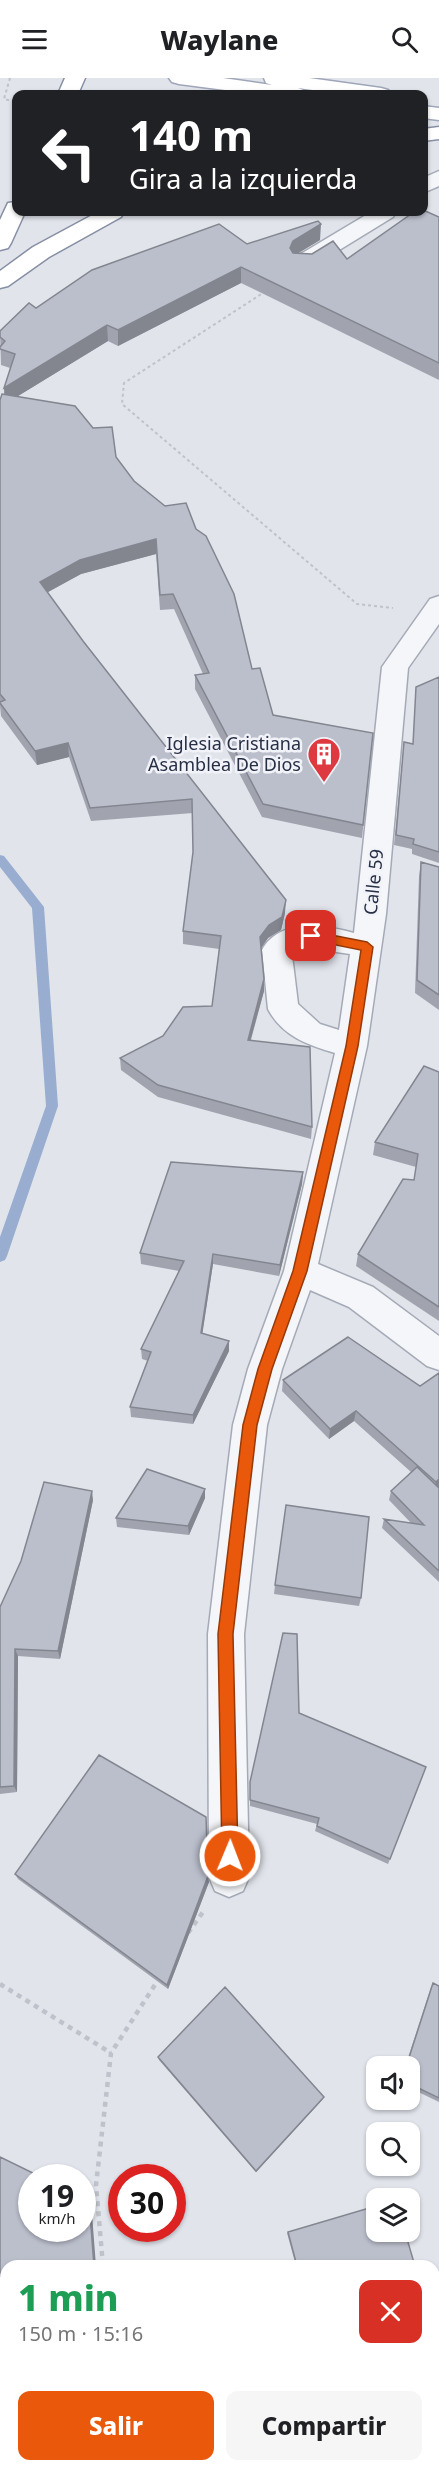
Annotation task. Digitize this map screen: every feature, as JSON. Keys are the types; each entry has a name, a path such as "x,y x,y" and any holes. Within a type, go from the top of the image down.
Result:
{"main road":[{"path":"178,78 266,90"},
{"path":"267,78 352,90"},
{"path":"1,241 12,216"},
{"path":"0,281 41,252 106,216"}],"street":[{"path":"302,263 371,216"},
{"name":"Calle 59","path":"229,1877 226,1634 249,1436 265,1369 300,1271 352,1046 367,947 395,667 437,609"},
{"path":"352,1046 310,1034 283,1009 277,950 290,939 311,936 367,947"},
{"path":"300,1271 362,1297 439,1355"}],"path":[{"path":"10,78 4,99 12,101"},
{"path":"302,263 269,290 124,383 122,404 357,604 437,609"},
{"path":"185,1938 229,1877"},
{"path":"102,2260 96,2185 111,2053 167,1966"},
{"path":"0,1984 111,2053"}],"building":[{"path":"428,212 439,217 439,363 241,267 118,330 107,325 4,388 15,354 0,349 5,341 0,337 0,331 29,303 36,308 92,270 219,224 247,244 318,221 321,224 293,241 290,248 293,253 312,254 333,241 347,259 408,216 428,216"},
{"path":"2,394 75,406 93,428 112,427 116,457 134,481 165,506 186,503 196,529 206,536 234,594 252,669 260,668 273,715 373,733 363,825 263,804 195,675 209,673 173,594 160,595 156,539 80,560 40,582 83,641 286,900 282,917 269,925 260,937 264,979 248,1040 310,1047 312,1127 158,1085 120,1058 163,1036 183,1007 212,1006 221,936 183,931 193,852 192,799 90,808 68,743 35,751 0,703 5,700 0,694 0,400"},
{"path":"439,677 439,852 413,844 414,839 396,835 404,742 413,744 416,687"},
{"path":"421,862 439,867 439,995 417,980"},
{"path":"424,1066 439,1072 439,1307 358,1254 403,1179 414,1180 418,1154 375,1142"},
{"path":"171,1162 303,1172 280,1265 213,1254 201,1333 229,1341 193,1415 130,1407 151,1352 141,1349 184,1261 140,1253"},
{"path":"348,1337 420,1386 439,1373 439,1479 436,1482 356,1411 330,1429 283,1380"},
{"path":"417,1467 439,1488 439,1571 384,1519 424,1525 391,1491"},
{"path":"147,1469 205,1489 188,1526 116,1518"},
{"path":"44,1482 92,1491 58,1651 15,1649 14,1786 0,1787 0,1607 21,1561"},
{"path":"286,1505 369,1517 361,1598 275,1585"},
{"path":"283,1633 297,1634 299,1713 426,1767 390,1859 317,1826 319,1818 250,1800 250,1782"},
{"path":"99,1755 206,1817 208,1876 167,1985 15,1874"},
{"path":"433,1983 439,1986 439,2098 420,2089 420,2056 410,2056"},
{"path":"225,1987 324,2097 256,2171 158,2057"},
{"path":"0,2157 18,2166 18,2242 92,2242 94,2260 0,2260"},
{"path":"366,2209 366,2242 408,2242 413,2260 295,2260 288,2232"}],"waterway":[{"path":"0,859 38,907 52,1106 0,1256"}],"place":[{"name":"Iglesia Cristiana Asamblea De Dios","path":"324,783"}],"route":[{"path":"230,1856 226,1634 250,1425 265,1369 300,1271 352,1046 367,947 311,936"}]}
